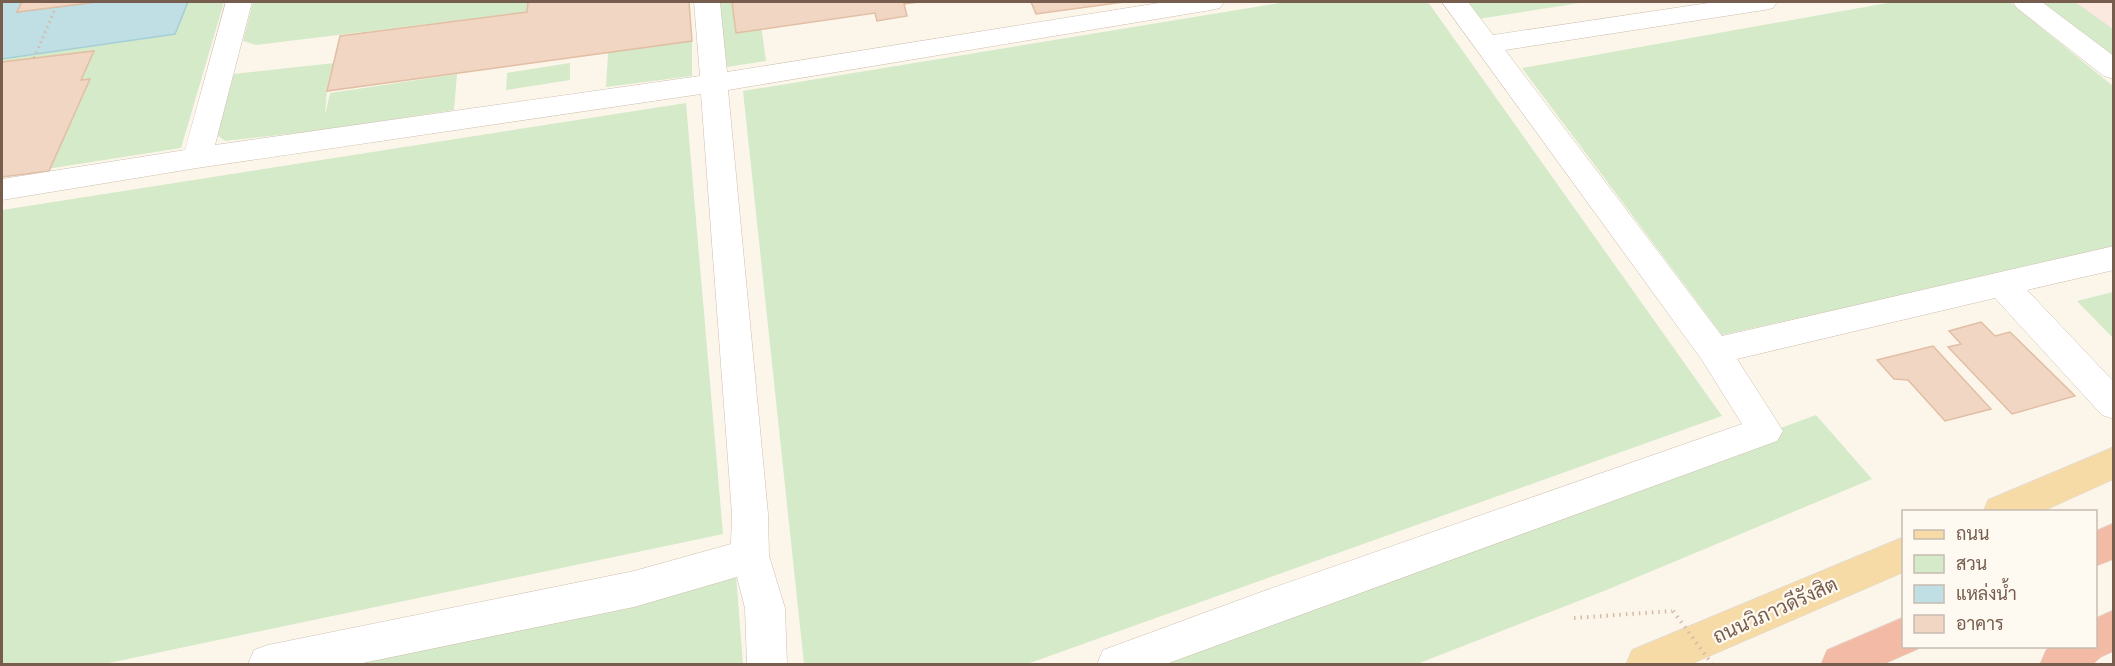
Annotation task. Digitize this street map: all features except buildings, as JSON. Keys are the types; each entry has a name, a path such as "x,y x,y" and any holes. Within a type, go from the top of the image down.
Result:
{"highway":[{"path":"2097,548 2114,540"},
{"path":"2097,639 2114,628"},
{"path":"1841,664 1902,637"},
{"path":"2060,664 2083,648"}],"main road":[{"path":"2006,510 2114,462"},
{"name":"ถนนวิภาวดีรังสิต","path":"1646,664 1902,555"}],"lane":[{"path":"197,158 238,2"},
{"path":"707,2 716,83 750,514 750,556 765,608 767,664"},
{"path":"2,190 197,158 716,83 1211,2"},
{"path":"1117,664 1261,610 1765,431 1714,351 1455,2"},
{"path":"1487,44 1764,2"},
{"path":"2026,2 2114,70"},
{"path":"1714,351 2114,258"},
{"path":"2002,285 2114,405"},
{"path":"268,664 634,589 750,556"}],"path":[{"path":"34,58 56,7"},
{"path":"1574,618 1673,611 1712,664"}],"shaded area":[{"path":"2074,2 2113,2 2113,32"}],"green space":[{"path":"188,2 224,2 181,148 2,176 2,59 174,34"},
{"path":"253,2 528,2 527,12 256,45 243,41"},
{"path":"719,2 758,2 766,61 727,67"},
{"path":"1286,2 1428,2 1722,416 1027,664 804,664 743,91"},
{"path":"1465,2 1586,2 1478,19"},
{"path":"1893,2 2010,2 2113,86 2113,248 1722,335 1522,68"},
{"path":"2040,2 2075,2 2113,29 2113,60"},
{"path":"692,41 692,76 606,87 608,53"},
{"path":"334,63 327,91 325,115 330,93 457,74 454,110 323,130 225,141 216,134 234,74"},
{"path":"570,63 570,80 506,90 507,73"},
{"path":"686,103 723,534 104,664 2,664 2,210"},
{"path":"2114,292 2113,338 2077,301"},
{"path":"1816,415 1872,479 1604,591 1417,664 1136,664"},
{"path":"736,575 743,664 330,664"}],"water":[{"path":"2,2 22,2 17,12 97,2 188,2 175,34 2,59"}]}
